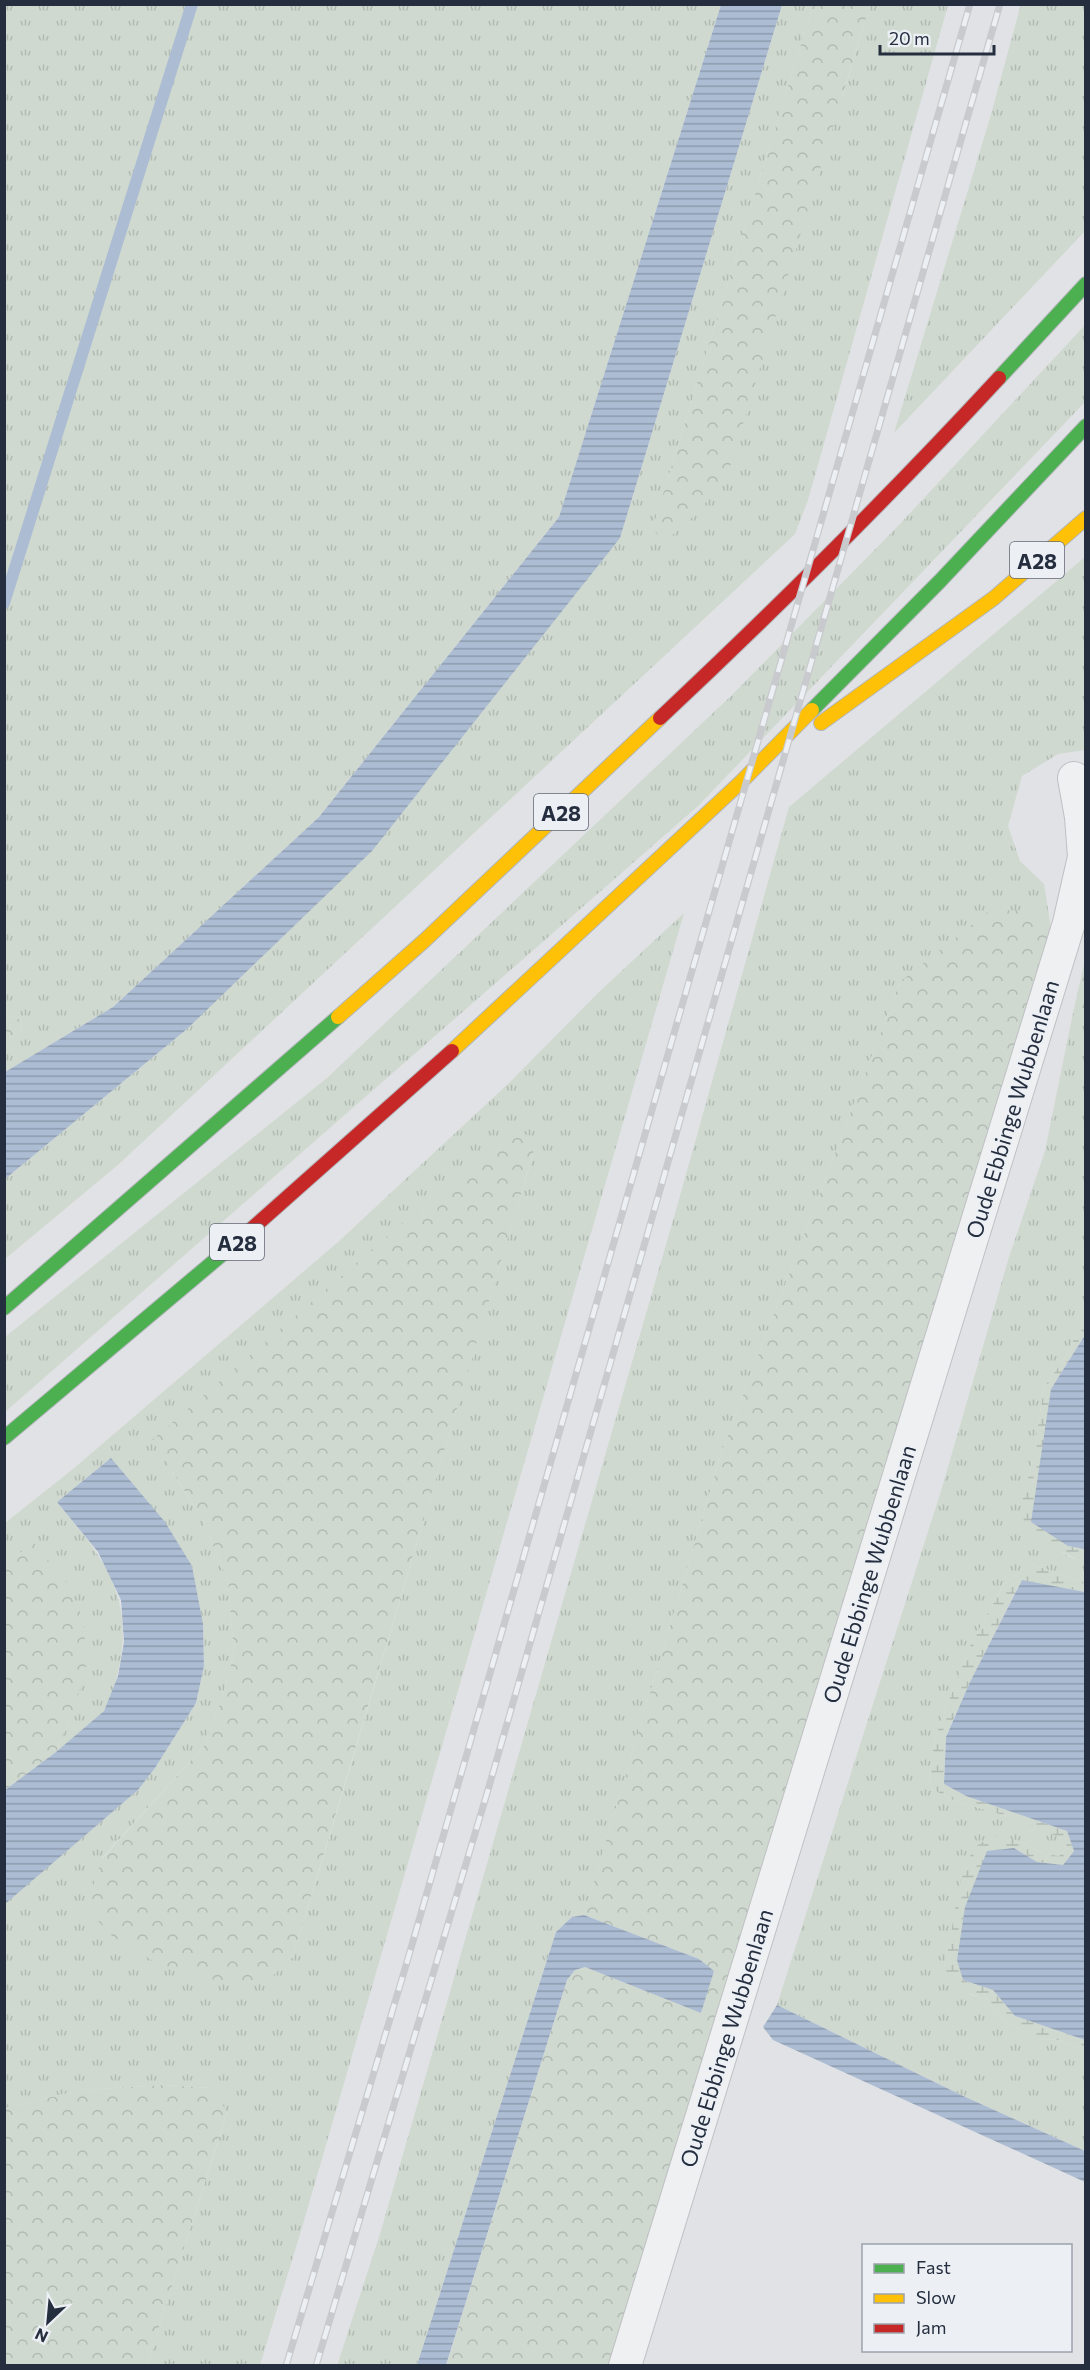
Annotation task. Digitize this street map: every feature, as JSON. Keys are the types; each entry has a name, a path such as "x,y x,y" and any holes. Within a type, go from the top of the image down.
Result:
{"highway":[{"name":"A28","path":"4,1308 276,1073 415,949 731,652 913,471 1086,284"},
{"name":"A28","path":"4,1438 194,1280 464,1041 742,781 940,581 1086,426"},
{"name":"A28","path":"742,781 994,598 1086,518"}],"street":[{"name":"Oude Ebbinge Wubbenlaan","path":"625,2366 1069,923 1083,857 1081,817 1074,777"}],"green space":[{"path":"1021,4 1085,5 1085,231 894,433 990,118"},
{"path":"5,5 721,5 559,517 319,817 113,1007 5,1072 5,1041 22,1031 21,1020 4,1014"},
{"path":"782,5 813,5 653,527 843,95 870,5 948,5 808,500 795,534 119,1164 5,1259 5,1179 187,1029 620,538"},
{"path":"813,5 870,5 729,470 709,498 686,523 668,538 658,536 653,527"},
{"path":"1085,325 1085,402 698,806 5,1412 5,1337 327,1078 732,695 900,524"},
{"path":"1085,557 1085,750 1058,754 1022,776 1008,826 1020,861 1044,884 1051,928 900,982 722,1451 584,1915 572,1917 556,1932 417,2365 337,2366 380,2234 676,1210 789,807"},
{"path":"1028,910 1051,928 615,2365 446,2366 567,1980 575,1970 585,1967 702,2013 699,1959 584,1915 722,1451 900,982 989,911"},
{"path":"684,913 260,2365 147,2365 227,2113 212,2088 164,2085 81,2090 5,2108 4,1904 138,1790 155,1768 196,1703 204,1666 203,1624 81,1483 57,1502 99,1556 109,1574 122,1614 123,1637 118,1674 107,1705 82,1732 56,1752 72,1715 34,1544 5,1564 5,1523 73,1469 338,1242 509,1083 599,992","holes":["535,1148 354,1755 293,1957 102,1858 204,1746 221,1701 234,1654 228,1580 200,1515 172,1472"]},
{"path":"1085,960 1086,1018 1073,1013"},
{"path":"1073,1013 1086,1018 1085,1320 1080,1324 1067,1355 1044,1387 1033,1459 1022,1502 1056,1547 1074,1559 1085,1561 1085,1583 1031,1564 1004,1584 970,1646 939,1726 931,1759 930,1788 955,1801 1010,1817 1059,1836 1066,1849 1059,1856 1045,1854 1020,1841 967,1866 944,1968 971,1995 987,1999 997,2016 1036,2039 1058,2040 1085,2051 1085,2151 961,2095 777,2005 941,1491 1009,1257 1045,1151"},
{"path":"4,1014 21,1020 22,1031 5,1041"},
{"path":"511,1129 527,1135 535,1147 293,1957 267,1981 222,1982 158,1964 112,1936 86,1908 102,1859 204,1746 221,1701 234,1654 228,1580 200,1515 152,1440"},
{"path":"1085,1320 1085,1335 1051,1389 1068,1546 1085,1549 1085,1561 1078,1560 1030,1535 1024,1523 1022,1502 1033,1459 1044,1387 1067,1355 1080,1324"},
{"path":"34,1543 68,1584 84,1621 86,1669 72,1715 56,1752 5,1790 5,1564"},
{"path":"1031,1564 1085,1583 1085,1592 1021,1581 970,1682 946,1736 944,1784 966,1796 1067,1831 1074,1851 1063,1865 1037,1862 1014,1848 963,1980 993,1990 1015,2016 1085,2040 1085,2051 1058,2040 1036,2039 997,2016 987,1999 962,1989 944,1968 959,1888 969,1858 978,1845 996,1835 1020,1841 1045,1854 1059,1856 1066,1849 1059,1837 1010,1817 955,1801 930,1788 931,1759 939,1726 970,1646 1004,1584"},
{"path":"164,2085 212,2088 227,2112 147,2365 5,2365 5,2108 81,2090"}],"water":[{"path":"721,5 782,5 620,538 372,851 187,1029 5,1179 5,1072 113,1007 319,817 559,517"},
{"path":"1085,1335 1085,1549 1068,1546 1031,1522 1051,1389"},
{"path":"111,1458 165,1522 192,1566 203,1624 204,1666 196,1703 155,1768 138,1790 5,1904 5,1790 56,1752 104,1711 118,1676 124,1642 121,1600 98,1552 57,1502"},
{"path":"1022,1580 1085,1592 1085,2040 1015,2016 993,1990 963,1980 957,1960 965,1907 987,1851 1014,1848 1037,1862 1063,1865 1074,1851 1067,1831 966,1796 944,1784 946,1737 970,1682"},
{"path":"584,1915 699,1959 714,1971 701,2013 585,1967 575,1970 567,1980 446,2365 417,2365 556,1932 572,1917"},
{"path":"777,2005 961,2095 1085,2151 1085,2182 773,2040 763,2027"}],"waterway":[{"path":"4,603 192,4"}],"railway":[{"path":"286,2366 407,1962 970,4"},
{"path":"316,2366 488,1790 1000,4"}],"traffic: fast":[{"path":"999,378 1086,284"},
{"path":"812,710 940,581 1086,426"},
{"path":"4,1308 338,1017"},
{"path":"4,1438 238,1241"}],"traffic: slow":[{"path":"821,723 994,598 1086,518"},
{"path":"452,1051 742,781 812,710"},
{"path":"338,1017 424,941 660,718"}],"traffic: jam":[{"path":"660,718 832,551 999,378"},
{"path":"238,1241 452,1051"}]}
